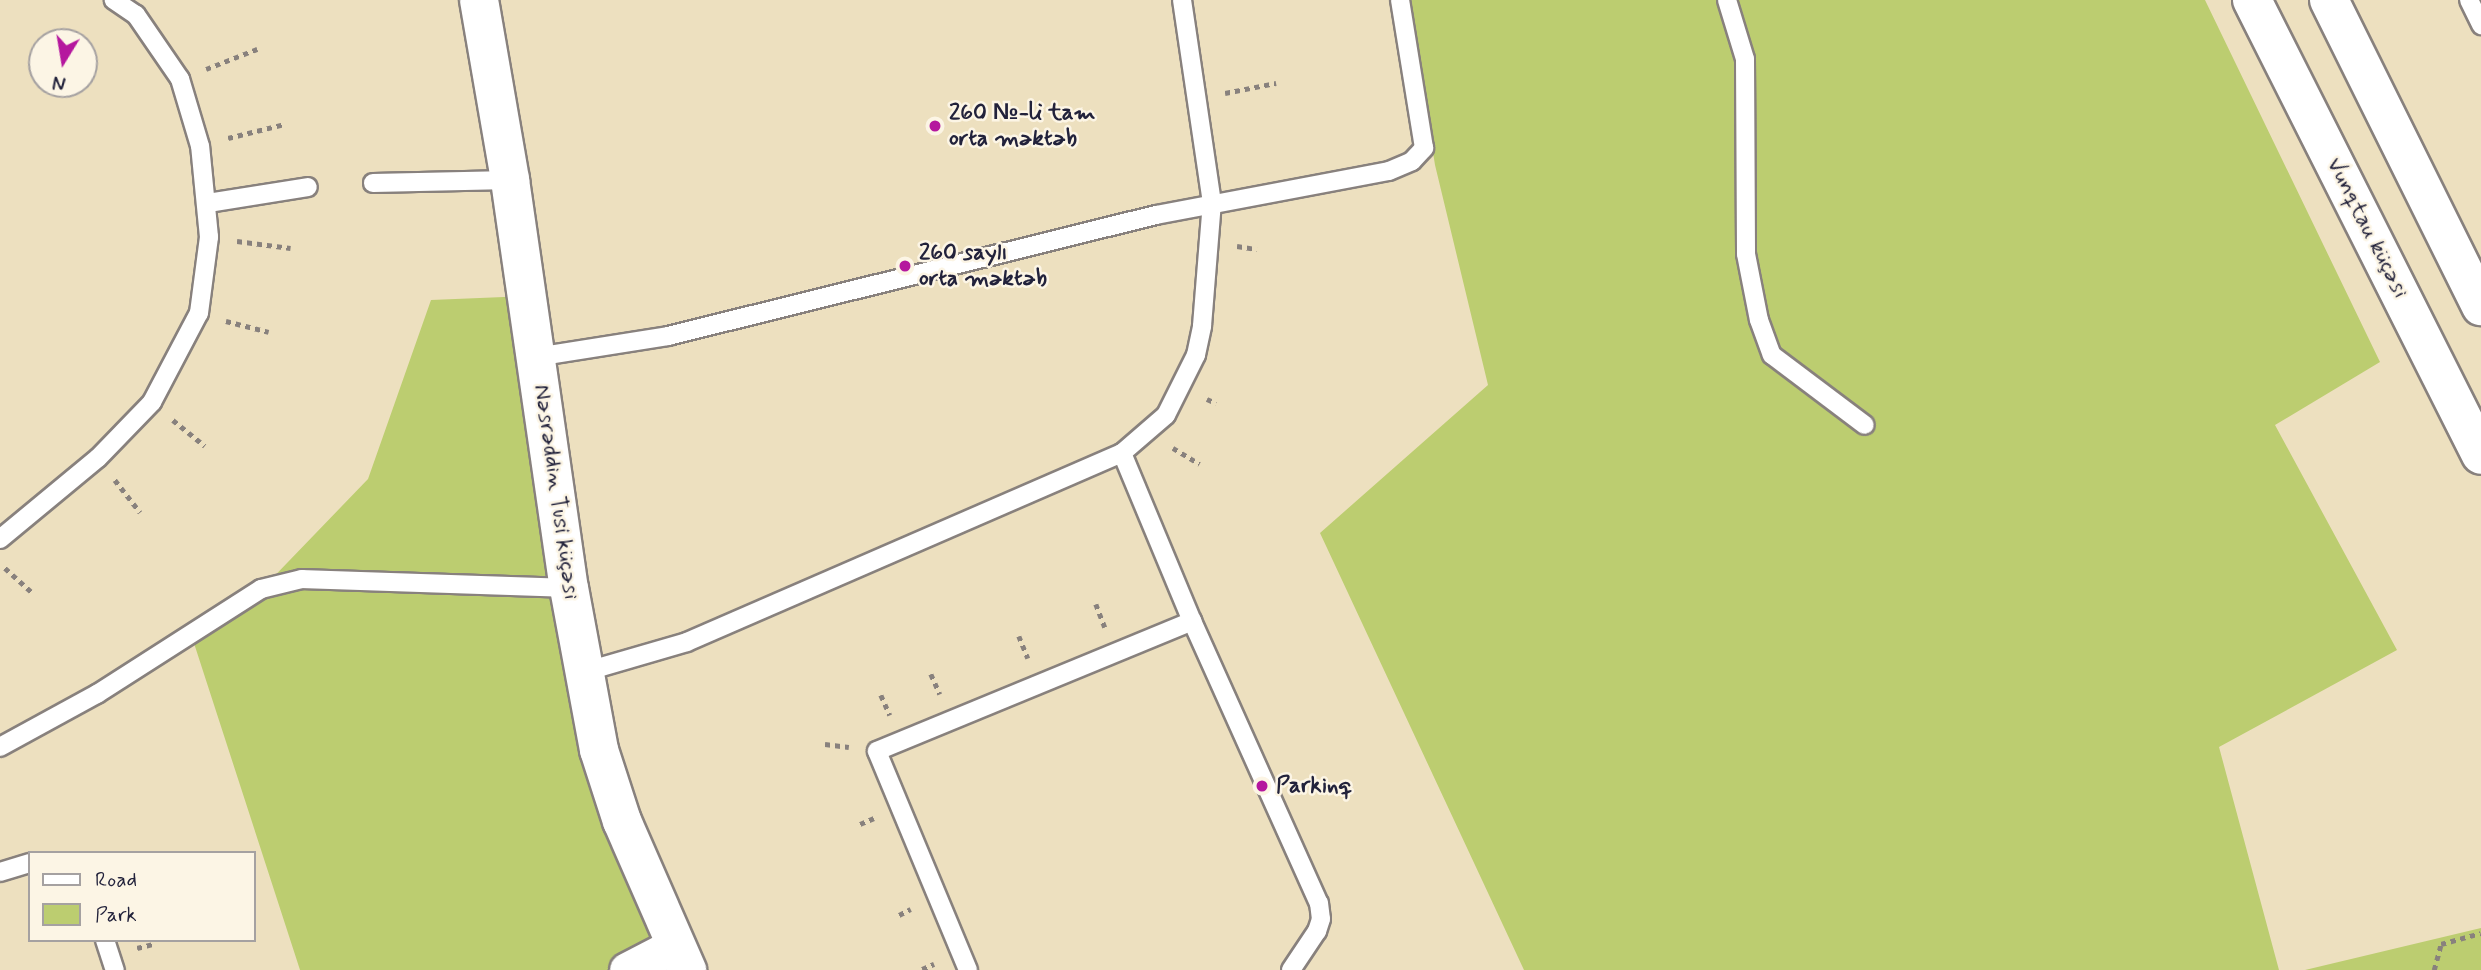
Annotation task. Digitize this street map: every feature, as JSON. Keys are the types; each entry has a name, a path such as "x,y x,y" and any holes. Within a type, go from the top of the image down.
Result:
{"main road":[{"name":"Nəsrəddin Tusi küçəsi","path":"479,0 510,180 569,589 599,750 622,821 681,957"},
{"name":"Vunqtau küçəsi","path":"2252,0 2481,455"},
{"path":"2329,0 2481,306"}],"street":[{"path":"627,970 681,957"}],"lane":[{"path":"0,539 98,458 152,402 199,313 209,237 208,203 200,146 180,79 136,15 114,0"},
{"path":"584,672 687,642 1122,453 1166,415 1196,355 1202,326 1212,203 1182,0"},
{"path":"536,357 668,336 1212,203 1389,172 1412,161 1424,148 1401,0"},
{"path":"1727,0 1745,59 1745,254 1759,320 1772,355 1865,425"},
{"path":"2469,0 2481,25"},
{"path":"373,183 510,180"},
{"path":"208,203 308,187"},
{"path":"1122,453 1192,621 1319,903 1321,919 1317,931 1291,970"},
{"path":"0,747 97,694 261,589 302,579 569,589"},
{"path":"968,970 877,751 1192,621"},
{"path":"0,872 28,864"},
{"path":"106,942 115,970"}],"path":[{"path":"180,79 257,49"},
{"path":"1197,99 1276,83"},
{"path":"200,146 285,124"},
{"path":"209,237 291,248"},
{"path":"199,313 269,332"},
{"path":"152,402 205,446"},
{"path":"98,458 140,512"},
{"path":"0,564 33,593"},
{"path":"2434,970 2441,944 2481,933"}],"green space":[{"path":"1409,0 2205,0 2380,362 2275,425 2397,650 2219,747 2279,970 1524,970 1320,533 1488,385 1435,165"},
{"path":"527,296 606,773 675,945 627,970 300,970 191,634 235,617 368,479 431,300"},
{"path":"2481,928 2481,970 2305,970"}],"place":[{"name":"260 №-li tam orta məktəb","path":"935,126"},
{"name":"260 saylı orta məktəb","path":"905,266"},
{"name":"Parkinq","path":"1262,786"}]}
